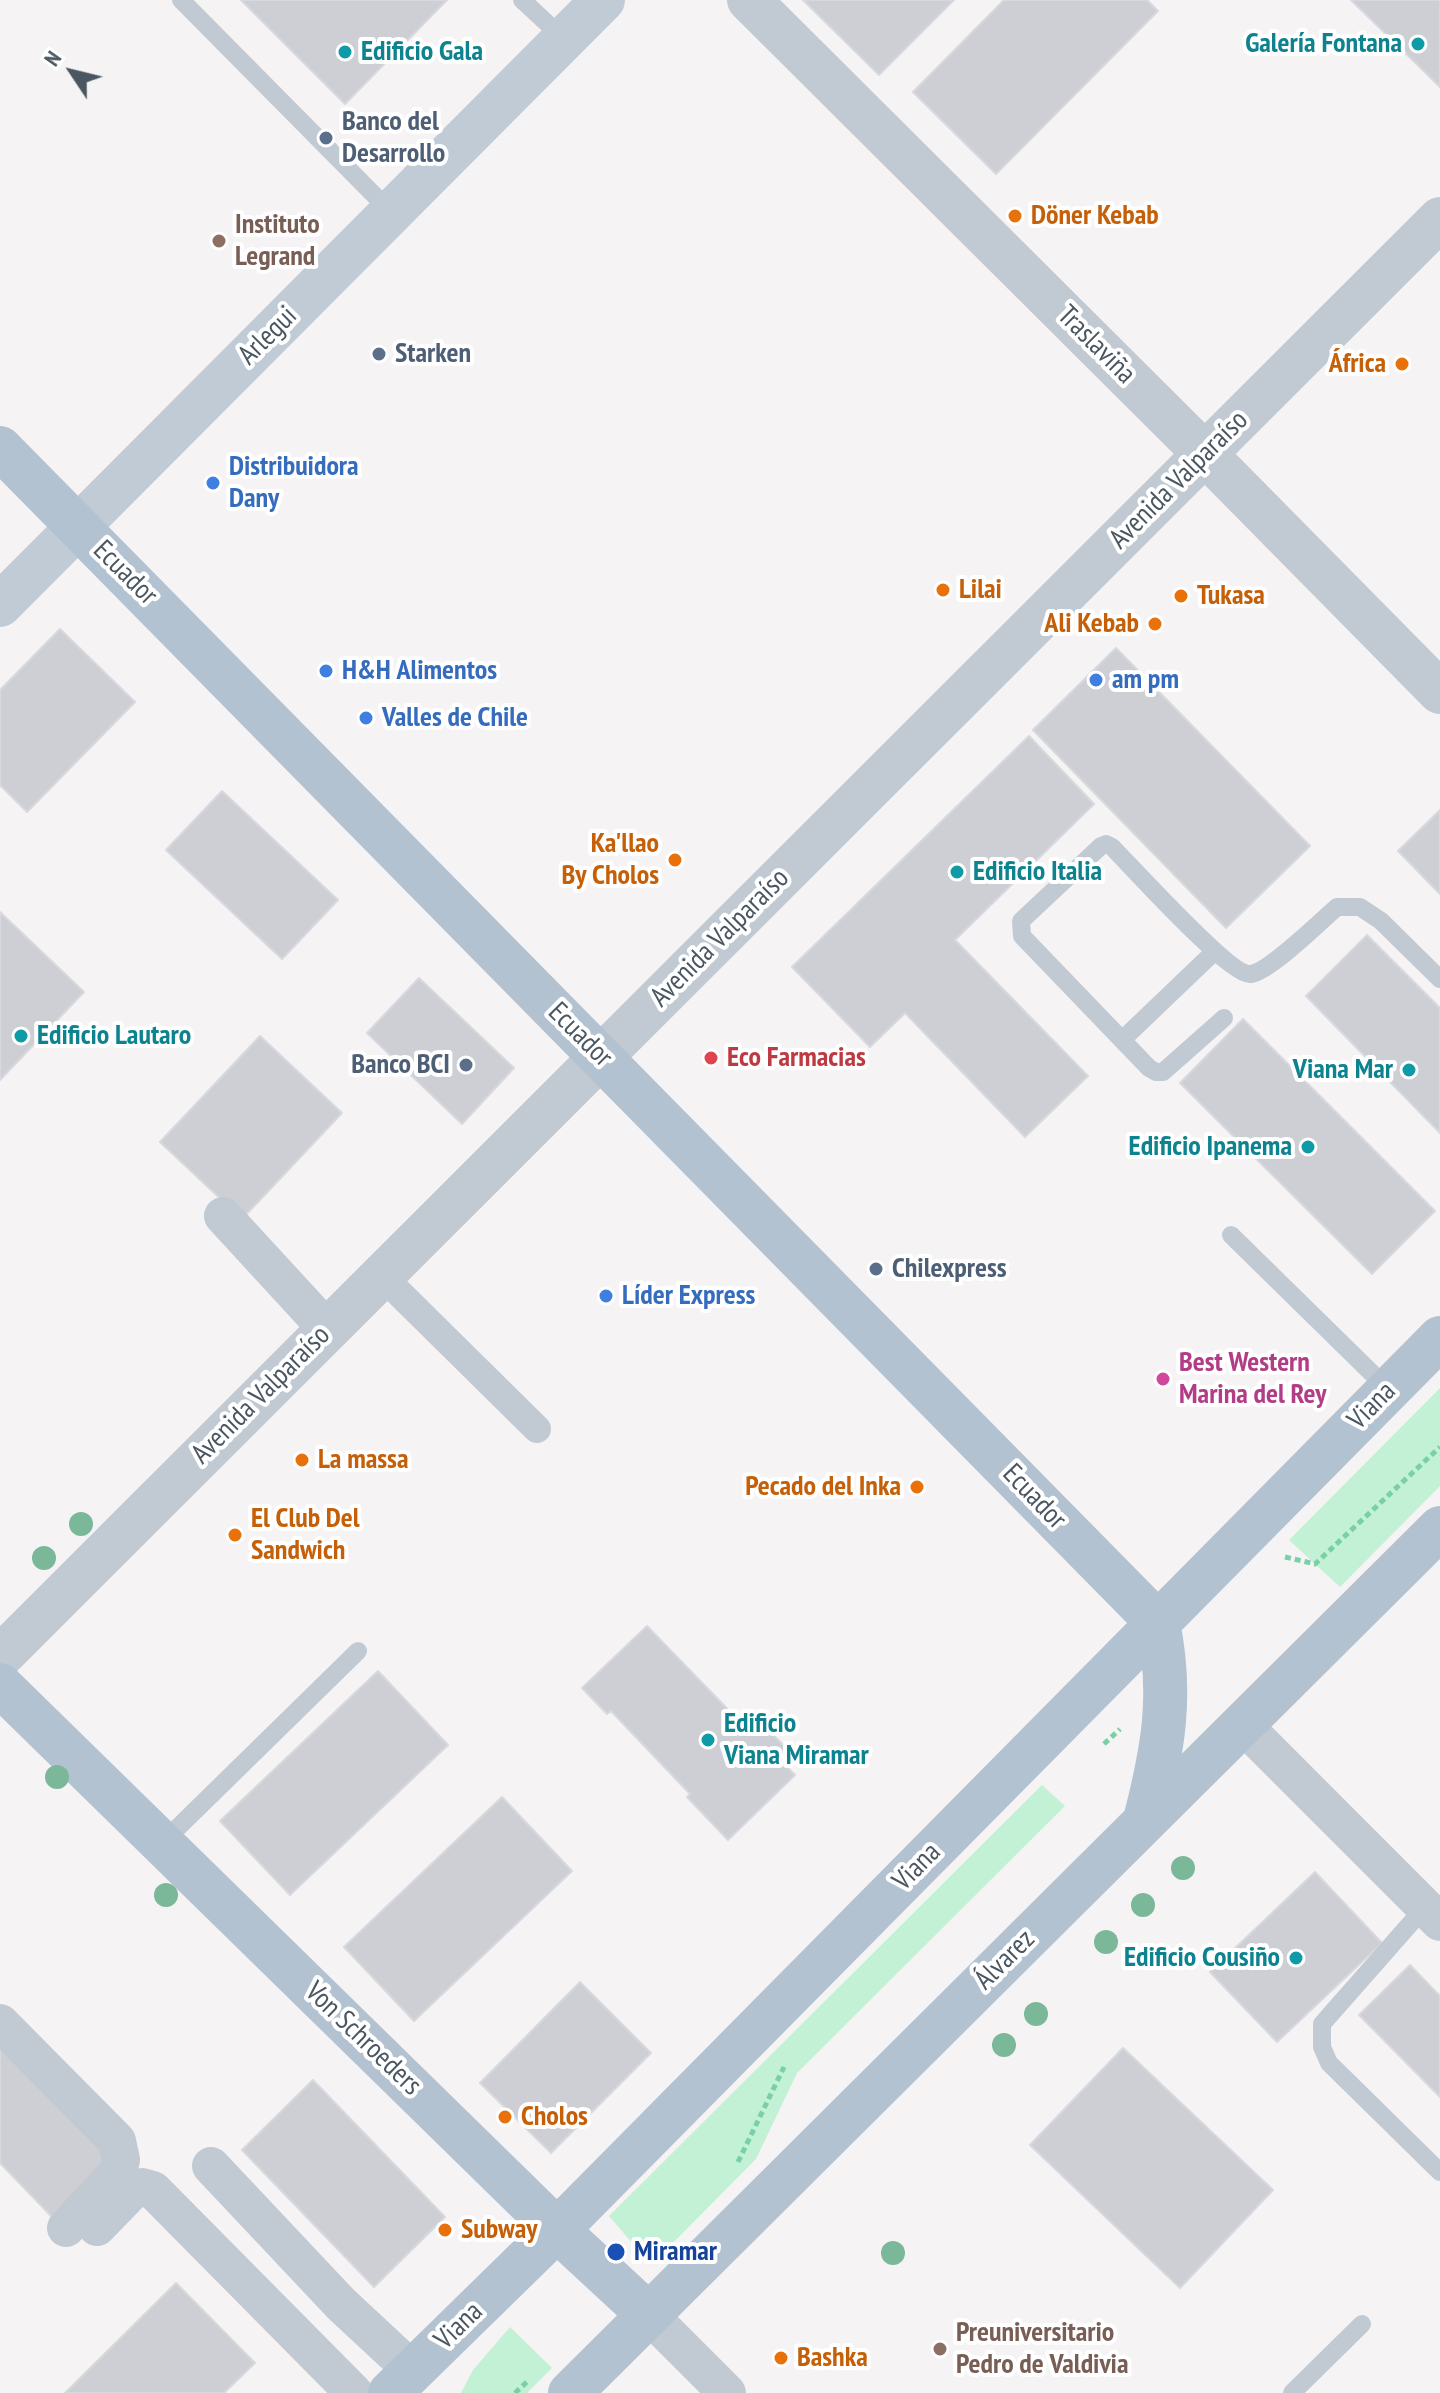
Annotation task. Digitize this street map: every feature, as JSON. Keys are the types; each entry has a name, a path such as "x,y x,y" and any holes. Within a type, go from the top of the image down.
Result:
{"main road":[{"name":"Arlegui","path":"0,605 603,0"},
{"name":"Ecuador","path":"0,448 1158,1623"},
{"name":"Viana","path":"402,2382 557,2230 1440,1338"},
{"name":"Álvarez","path":"570,2393 1440,1528"},
{"path":"1145,1822 1162,1756 1166,1720 1164,1649 1158,1623"},
{"name":"Von Schroeders","path":"0,1685 557,2230 649,2315"}],"street":[{"name":"Traslaviña","path":"749,0 1440,692"},
{"name":"Avenida Valparaíso","path":"0,1657 1440,219"},
{"path":"223,1216 327,1329"},
{"path":"382,1276 537,1429"},
{"path":"1242,1724 1433,1915"},
{"path":"0,2023 117,2141 121,2160 117,2173 82,2227 131,2192 142,2187 153,2190 354,2393"},
{"path":"211,2166 341,2304 402,2382"},
{"name":"Von Schroeders","path":"649,2315 727,2393"}],"lane":[{"path":"181,0 391,212"},
{"path":"522,0 564,39"},
{"path":"1224,1018 1163,1072 1156,1072 1022,936 1021,921 1106,844 1214,952 1245,974 1254,974 1273,962 1337,907 1360,907 1381,921 1440,979"},
{"path":"1122,1040 1214,952"},
{"path":"1231,1235 1388,1389"},
{"path":"162,1843 358,1651"},
{"path":"1433,1915 1322,2024 1322,2047 1329,2063 1440,2172"},
{"path":"1292,2393 1362,2324"}],"path":[{"path":"1274,1569 1285,1557 1315,1564 1440,1447"},
{"path":"1097,1751 1120,1728"},
{"path":"736,2168 783,2068 794,2057"}],"green space":[{"path":"1440,1388 1440,1486 1340,1587 1289,1540"},
{"path":"1042,1785 1065,1806 797,2073 756,2159 651,2265 609,2216"},
{"path":"510,2327 552,2368 527,2393 461,2393 473,2370"}],"building":[{"name":"Edificio Gala","path":"241,0 447,0 345,104"},
{"path":"803,0 954,0 879,75"},
{"path":"1004,0 1147,0 1158,11 996,174 913,92"},
{"name":"Galería Fontana","path":"1351,0 1440,0 1440,87"},
{"path":"60,629 135,702 27,812 0,785 0,690"},
{"path":"1116,648 1310,846 1226,928 1033,730"},
{"name":"Edificio Italia","path":"1029,736 1094,804 955,940 1088,1076 1025,1137 905,1013 870,1047 792,967"},
{"path":"222,791 338,900 282,959 166,850"},
{"path":"1440,810 1440,894 1398,851"},
{"name":"Edificio Lautaro","path":"0,912 84,992 0,1080"},
{"name":"Viana Mar","path":"1367,935 1440,1008 1440,1133 1306,996"},
{"path":"419,978 514,1068 462,1124 367,1033"},
{"name":"Edificio Ipanema","path":"1243,1019 1435,1211 1372,1274 1180,1083"},
{"path":"260,1036 342,1113 242,1219 160,1142"},
{"name":"Edificio Viana Miramar","path":"647,1626 743,1725 754,1715 792,1754 783,1763 795,1775 728,1840 687,1797 690,1794 611,1711 607,1714 582,1688"},
{"path":"378,1671 448,1745 290,1895 220,1821"},
{"path":"502,1797 572,1871 414,2021 344,1947"},
{"name":"Edificio Cousiño","path":"1315,1872 1382,1943 1277,2042 1210,1972"},
{"path":"1410,1965 1440,1996 1440,2097 1359,2015"},
{"path":"580,1982 651,2053 551,2153 480,2083"},
{"path":"0,2043 113,2159 53,2218 0,2163"},
{"path":"1123,2048 1273,2190 1180,2288 1030,2145"},
{"path":"313,2080 445,2217 374,2287 242,2150"},
{"path":"176,2283 255,2363 224,2393 65,2393"}],"place":[{"name":"Galería Fontana","path":"1418,44"},
{"name":"Edificio Gala","path":"345,52"},
{"name":"Banco del Desarrollo","path":"326,138"},
{"name":"Döner Kebab","path":"1015,216"},
{"name":"Instituto Legrand","path":"219,241"},
{"name":"Starken","path":"379,354"},
{"name":"África","path":"1402,364"},
{"name":"Distribuidora Dany","path":"213,483"},
{"name":"Lilai","path":"943,590"},
{"name":"Tukasa","path":"1181,596"},
{"name":"Ali Kebab","path":"1155,624"},
{"name":"H&H Alimentos","path":"326,671"},
{"name":"am pm","path":"1096,680"},
{"name":"Valles de Chile","path":"366,718"},
{"name":"Ka'llao By Cholos","path":"675,860"},
{"name":"Edificio Italia","path":"957,872"},
{"name":"Edificio Lautaro","path":"21,1036"},
{"name":"Eco Farmacias","path":"711,1058"},
{"name":"Banco BCI","path":"466,1065"},
{"name":"Viana Mar","path":"1409,1070"},
{"name":"Edificio Ipanema","path":"1308,1147"},
{"name":"Chilexpress","path":"876,1269"},
{"name":"Líder Express","path":"606,1296"},
{"name":"Best Western Marina del Rey","path":"1163,1379"},
{"name":"La massa","path":"302,1460"},
{"name":"Pecado del Inka","path":"917,1487"},
{"name":"El Club Del Sandwich","path":"235,1535"},
{"name":"Edificio Viana Miramar","path":"708,1740"},
{"name":"Edificio Cousiño","path":"1296,1958"},
{"name":"Cholos","path":"505,2117"},
{"name":"Subway","path":"445,2230"},
{"name":"Miramar","path":"616,2252"},
{"name":"Preuniversitario Pedro de Valdivia","path":"940,2349"},
{"name":"Bashka","path":"781,2358"}]}
